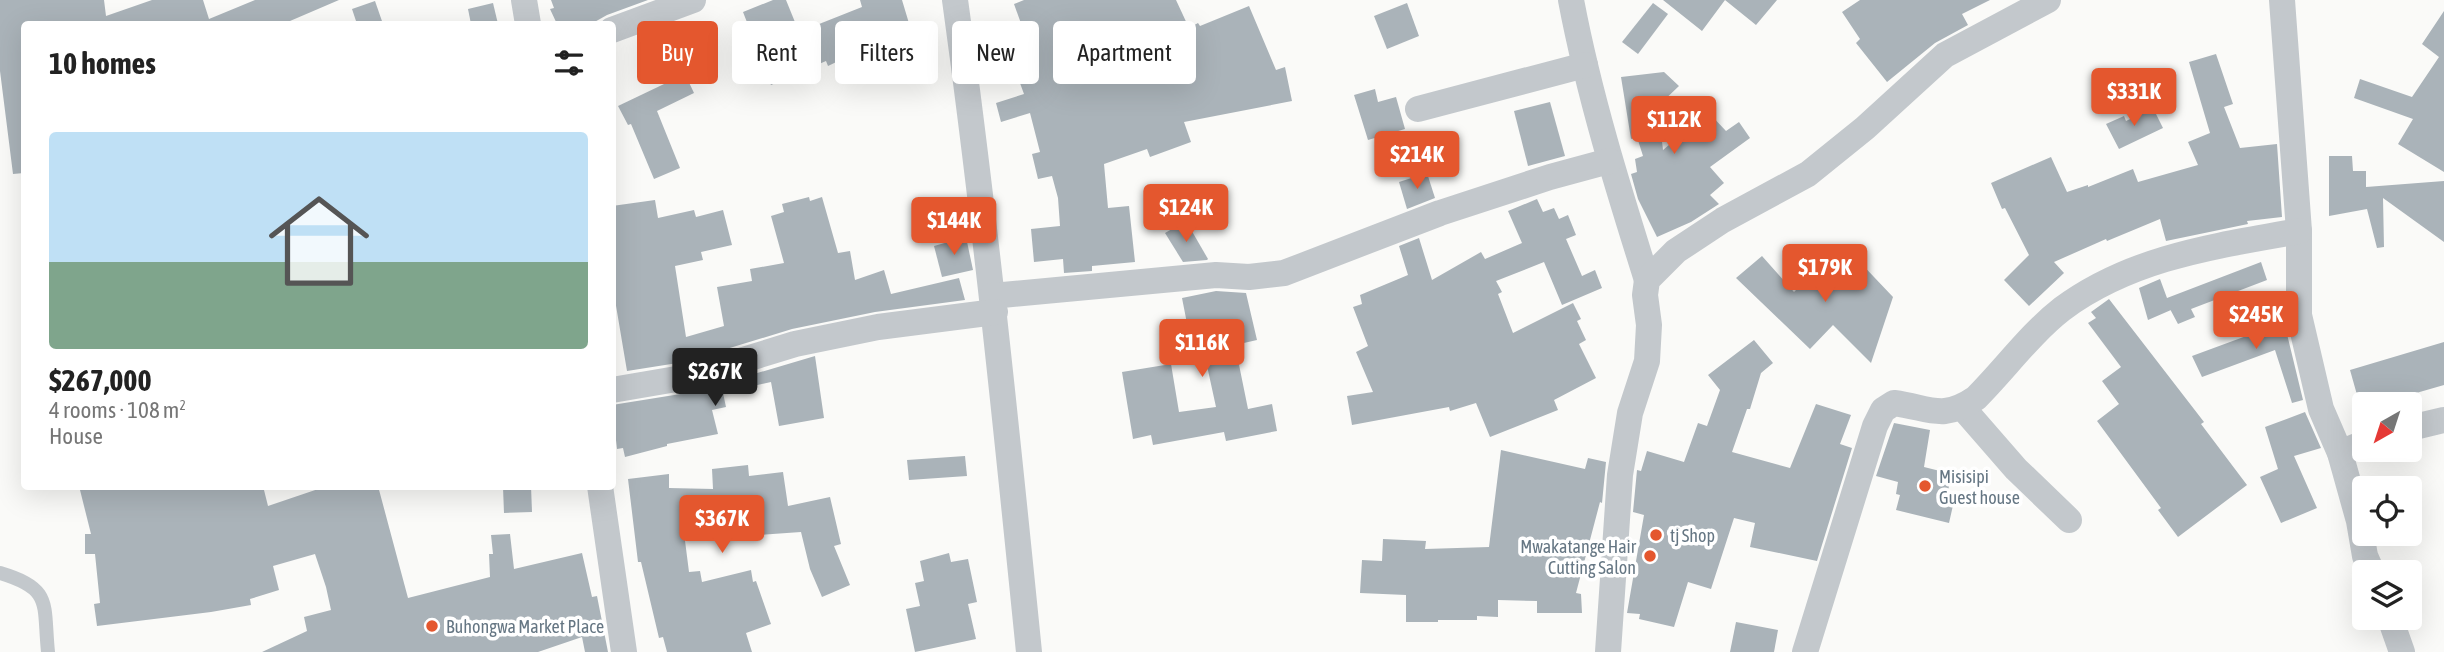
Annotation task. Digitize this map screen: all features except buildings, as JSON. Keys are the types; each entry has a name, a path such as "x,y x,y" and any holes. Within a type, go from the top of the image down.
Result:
{"street":[{"path":"524,0 528,21"},
{"path":"616,29 693,0"},
{"path":"955,0 976,154 1029,652"},
{"path":"1571,0 1609,161 1647,280 1647,360 1629,413 1620,475 1608,652"},
{"path":"1647,280 1676,251 1723,220 1808,174 1865,128 1945,55 2048,0"},
{"path":"2282,0 2299,231 2299,315 2321,409 2352,448"},
{"path":"1418,109 1585,65"},
{"path":"616,389 688,377 795,344 993,304 1202,276 1249,277 1284,273 1440,213 1609,161"},
{"path":"1805,652 1875,426 1884,410 1895,403 1932,411 1951,412 1962,407 1976,398 2062,309 2132,269 2189,252 2299,231"},
{"path":"1962,407 2016,469 2069,520"},
{"path":"2422,425 2444,420"},
{"path":"2353,462 2359,521 2367,560"},
{"path":"601,490 624,652"},
{"path":"2394,630 2402,652"}],"lane":[{"path":"0,573 23,580 36,588 42,596 48,652"}],"place":[{"name":"Misisipi Guest house","path":"1925,486"},
{"name":"tj Shop","path":"1656,535"},
{"name":"Mwakatange Hair Cutting Salon","path":"1650,556"},
{"name":"Buhongwa Market Place","path":"432,626"}]}
